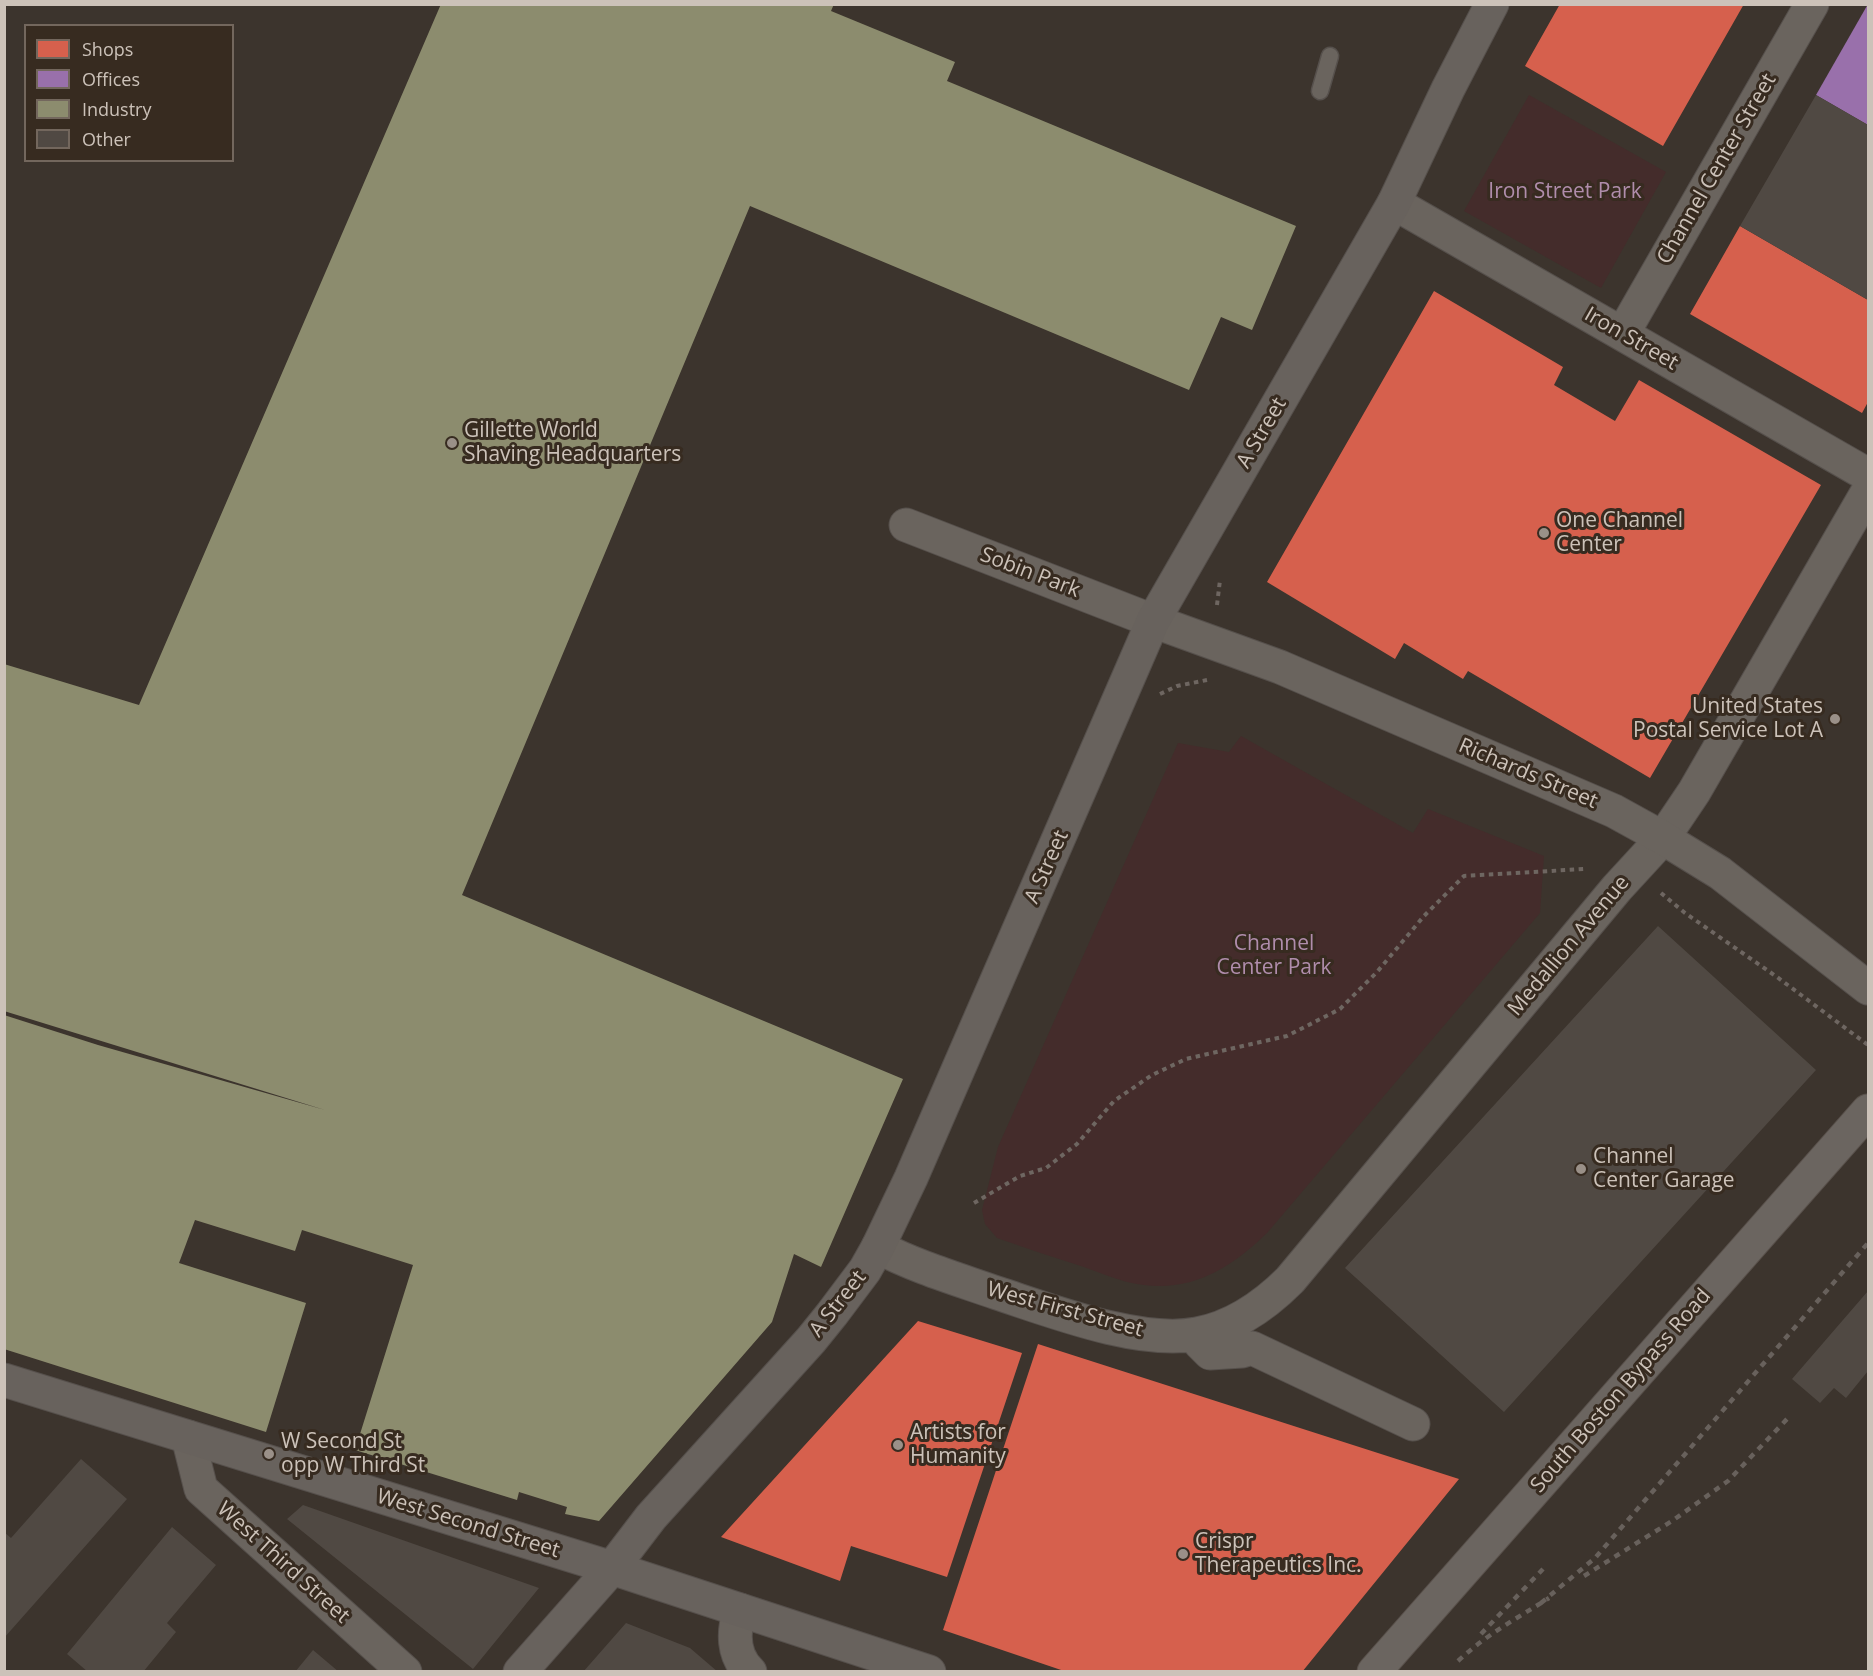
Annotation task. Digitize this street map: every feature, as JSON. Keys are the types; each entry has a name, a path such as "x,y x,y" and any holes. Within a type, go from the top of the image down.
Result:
{"main road":[{"name":"A Street","path":"520,1671 612,1568 651,1517 811,1340 854,1285 878,1247 911,1178 1154,621 1394,203 1448,89 1492,4"},
{"name":"South Boston Bypass Road","path":"1374,1671 1869,1111"},
{"name":"West Second Street","path":"4,1380 612,1568 929,1671"}],"street":[{"name":"Channel Center Street","path":"1623,333 1812,4"},
{"name":"Iron Street","path":"1394,203 1869,475"},
{"name":"Medallion Avenue","path":"1196,1334 1243,1317 1268,1301 1290,1280 1617,888 1663,838 1695,792 1869,491"},
{"name":"Sobin Park","path":"906,525 1154,621"},
{"name":"Richards Street","path":"1154,621 1280,667 1603,807 1663,838 1720,873 1869,988"},
{"name":"West First Street","path":"878,1247 929,1270 1062,1314 1143,1334 1178,1336 1196,1334"},
{"path":"1196,1334 1200,1343 1210,1353 1252,1348 1413,1424"},
{"name":"West Third Street","path":"188,1437 201,1489 405,1671"},
{"path":"740,1610 735,1624 736,1646 743,1666 750,1671"}],"lane":[{"path":"1320,91 1330,56"}],"path":[{"path":"1207,680 1221,574"},
{"path":"974,1203 1020,1176 1046,1168 1077,1144 1114,1101 1152,1075 1186,1059 1287,1036 1340,1010 1377,972 1424,916 1464,876 1584,869"},
{"path":"1685,913 1869,1045"}],"green space":[{"name":"Iron Street Park","path":"1529,95 1666,172 1601,288 1464,211"},
{"name":"Channel Center Park","path":"1241,736 1413,833 1428,809 1544,856 1540,913 1267,1233 1252,1247 1220,1269 1186,1283 1148,1286 1127,1282 997,1238 985,1224 982,1210 998,1147 1178,743 1229,752"}],"building: Shops":[{"path":"1560,4 1744,4 1663,146 1525,66"},
{"path":"1740,226 1868,300 1868,402 1862,413 1690,314"},
{"name":"One Channel Center","path":"1434,291 1563,367 1554,385 1615,421 1639,380 1821,485 1650,778 1468,671 1463,679 1404,643 1395,659 1267,582"},
{"name":"Artists for Humanity","path":"918,1321 1022,1353 947,1577 851,1546 840,1581 721,1537"},
{"name":"Crispr Therapeutics Inc.","path":"1038,1344 1459,1479 1302,1672 1067,1672 943,1630"}],"building: Offices":[{"path":"1868,4 1868,125 1816,95"}],"building: Industry":[{"name":"Gillette World Shaving Headquarters","path":"441,4 834,4 831,11 955,62 947,81 1296,226 1252,330 1221,317 1189,390 750,206 462,895 903,1079 821,1267 794,1254 772,1322 599,1521 565,1514 567,1507 519,1492 517,1500 355,1450 413,1265 302,1230 295,1251 195,1220 179,1263 306,1303 266,1432 4,1349 4,1015 98,1045 325,1110 4,1011 4,664 139,705"}],"building: Other":[{"path":"1816,95 1868,125 1868,300 1740,226"},
{"name":"Channel Center Garage","path":"1658,926 1816,1070 1504,1412 1345,1268"},
{"path":"1868,1291 1868,1371 1846,1398 1834,1388 1820,1403 1792,1379"},
{"path":"81,1459 127,1499 4,1638 4,1532 11,1538"},
{"path":"303,1505 539,1588 473,1669 287,1519"},
{"path":"172,1527 216,1565 167,1623 176,1632 143,1672 88,1672 67,1654"},
{"path":"626,1623 690,1648 718,1672 583,1672"},
{"path":"313,1650 339,1672 295,1672"}],"railway":[{"path":"1541,1603 1595,1558 1868,1243"},
{"path":"1584,1576 1672,1521 1728,1481 1788,1418"},
{"path":"1481,1634 1543,1569"},
{"path":"1458,1661 1491,1635 1549,1598"}],"place":[{"name":"Gillette World Shaving Headquarters","path":"452,443"},
{"name":"One Channel Center","path":"1544,533"},
{"name":"United States Postal Service Lot A","path":"1835,719"},
{"name":"Channel Center Garage","path":"1581,1169"},
{"name":"Artists for Humanity","path":"898,1445"},
{"name":"W Second St opp W Third St","path":"269,1454"},
{"name":"Crispr Therapeutics Inc.","path":"1183,1554"}]}
